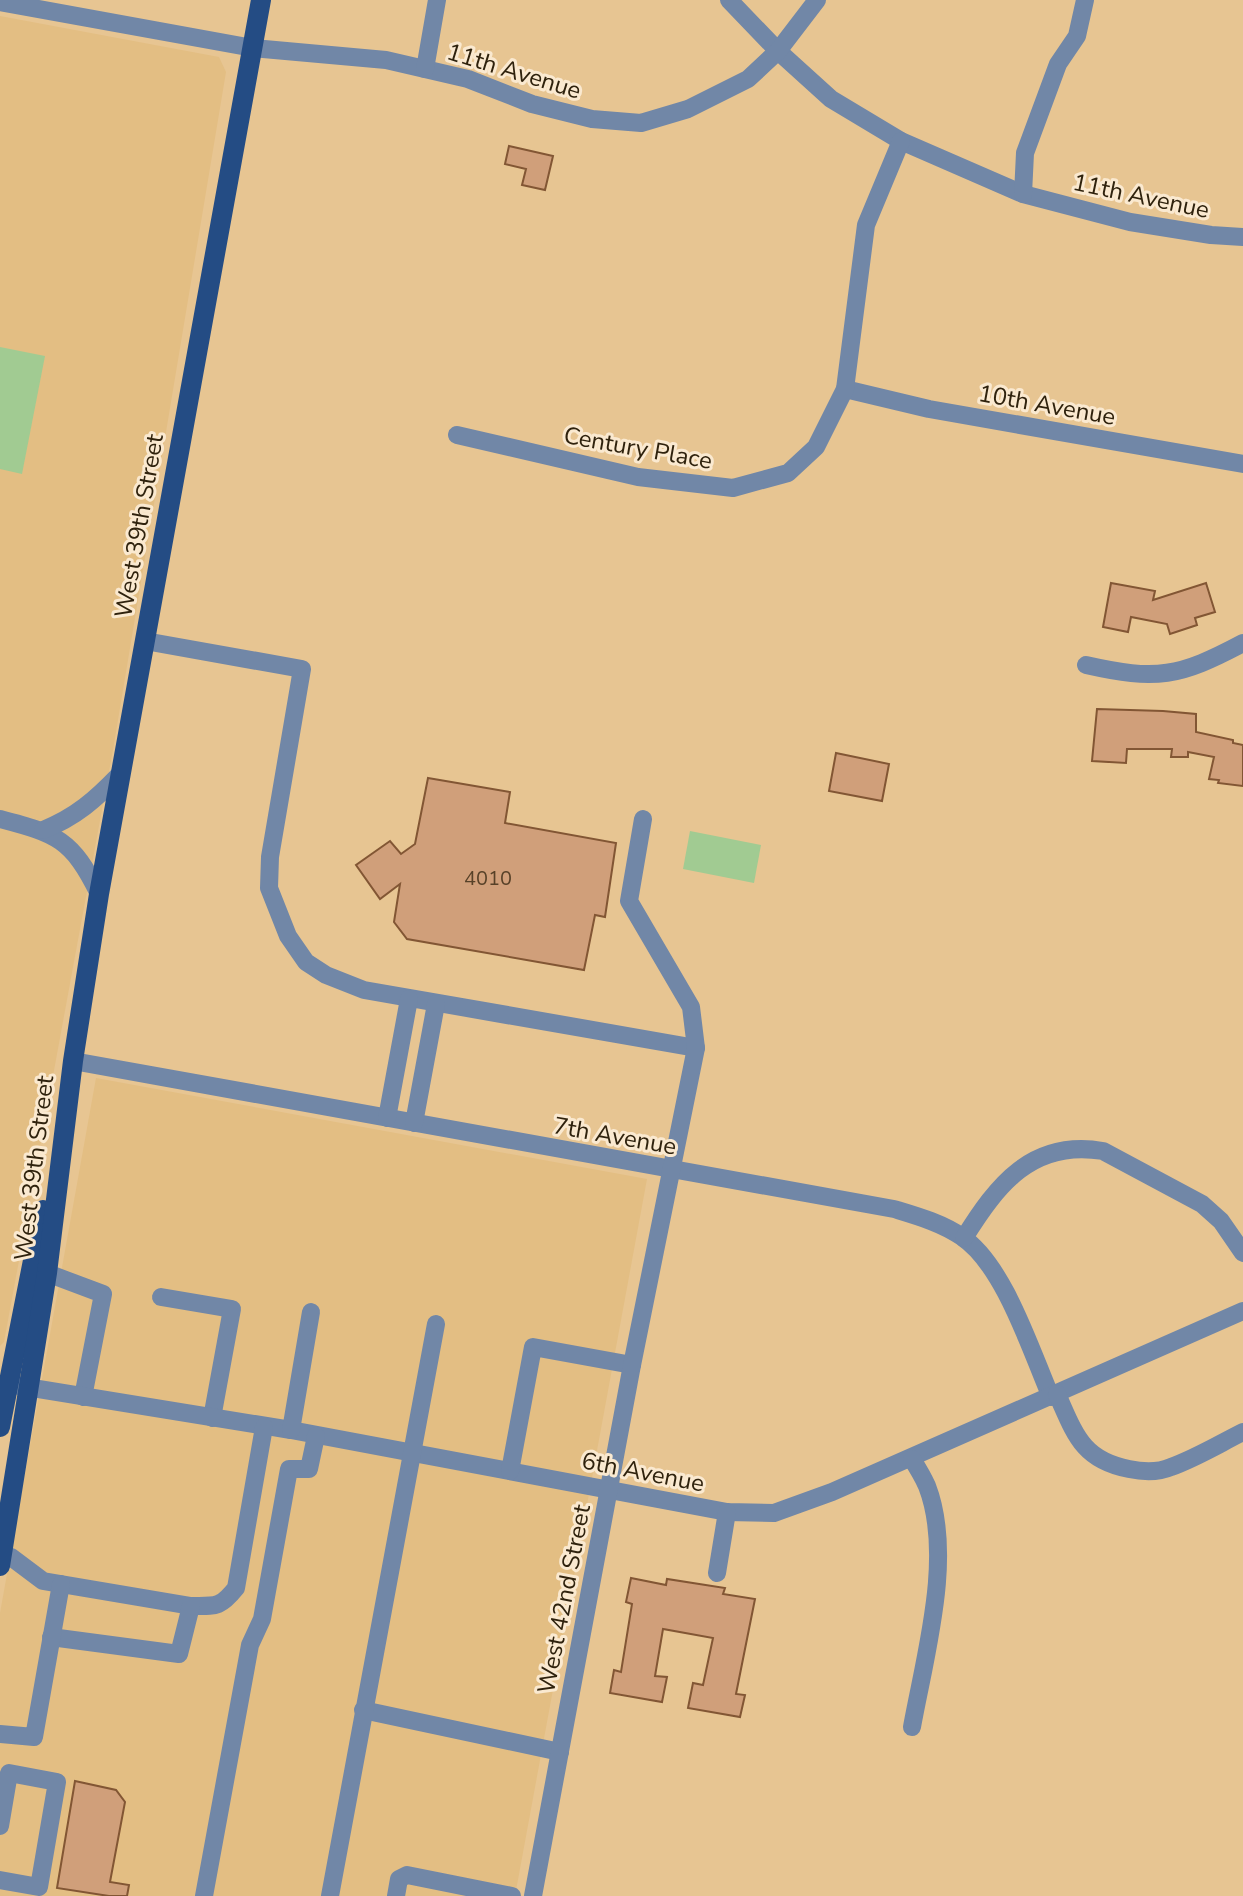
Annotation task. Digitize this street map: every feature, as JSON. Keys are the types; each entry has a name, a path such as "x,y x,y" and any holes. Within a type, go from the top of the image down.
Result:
{"main road":[{"name":"West 39th Street","path":"1,1560 30,1389 73,1061 99,894 261,0"},
{"name":"West 39th Street","path":"0,1427 4,1383 73,1061"}],"street":[{"path":"425,69 437,0"},
{"path":"729,0 778,51 817,0"},
{"path":"1023,194 1025,153 1058,64 1077,36 1085,0"},
{"name":"11th Avenue","path":"0,2 253,48 386,60 468,79 532,104 592,119 641,123 688,109 748,79 778,51 831,99 901,141 1023,194 1130,222 1243,237"},
{"name":"Century Place","path":"457,435 638,477 733,488 788,473 816,447 845,389 866,225 901,141"},
{"name":"10th Avenue","path":"845,389 929,409 1243,464"},
{"path":"145,641 302,669 270,857 269,888 288,936 306,962 326,975 364,990 696,1048"},
{"path":"1086,665 1146,676 1192,668 1243,643"},
{"path":"43,830 69,820 93,803 120,774"},
{"path":"0,819 43,830 68,846 87,869 99,894"},
{"name":"West 42nd Street","path":"533,1896 632,1365 696,1048 691,1007 629,901 643,819"},
{"path":"387,1118 409,999"},
{"path":"414,1123 436,1004"},
{"name":"7th Avenue","path":"73,1061 894,1209 930,1220 964,1238 995,1272 1074,1431 1090,1453 1106,1465 1146,1473 1169,1469 1243,1432"},
{"path":"964,1238 984,1206 1019,1168 1049,1155 1085,1148 1103,1151 1202,1204 1221,1221 1243,1253"},
{"path":"47,1273 103,1294 83,1397"},
{"path":"161,1297 232,1309 212,1418"},
{"name":"6th Avenue","path":"4,1383 291,1430 727,1512 774,1513 912,1459 1243,1311"},
{"path":"291,1430 311,1312"},
{"path":"330,1896 436,1324"},
{"path":"510,1471 533,1347 632,1365"},
{"path":"1,1560 11,1557 43,1581 191,1606 224,1603 236,1588 264,1427"},
{"path":"204,1896 250,1645 262,1619 289,1469 309,1469 316,1436"},
{"path":"912,1459 927,1486 937,1533 938,1578 912,1727"},
{"path":"717,1573 727,1512"},
{"path":"0,1734 34,1737 61,1584"},
{"path":"51,1637 179,1654 191,1606"},
{"path":"363,1710 560,1752"},
{"path":"0,1826 9,1773 57,1782 38,1891 0,1880"},
{"path":"396,1896 399,1879 407,1875 512,1896"}],"shaded area":[{"path":"0,16 219,57 226,72 113,750 4,1342 0,1346"},
{"path":"96,1078 647,1179 515,1896 0,1896 0,1613"}],"green space":[{"path":"0,347 45,356 22,474 0,469"},
{"path":"690,831 761,845 754,883 683,869"}],"building":[{"path":"509,146 553,156 545,190 522,185 526,169 505,164"},
{"path":"1111,583 1155,591 1153,600 1206,583 1215,612 1195,618 1197,625 1170,634 1167,624 1131,617 1128,632 1103,627"},
{"path":"1097,709 1196,714 1196,732 1243,745 1243,786 1209,779 1214,757 1188,752 1188,757 1171,757 1172,749 1127,749 1126,763 1092,761"},
{"path":"836,753 889,764 882,801 829,791"},
{"path":"428,778 510,792 505,823 616,843 605,917 595,915 584,970 407,939 394,922 400,884 380,899 356,865 390,841 401,854 415,844"},
{"path":"631,1578 666,1585 667,1579 725,1588 723,1594 755,1599 736,1694 745,1695 740,1717 688,1708 693,1683 703,1685 713,1638 663,1629 655,1676 667,1677 662,1702 610,1693 614,1670 621,1672 632,1604 626,1602"},
{"path":"75,1781 116,1790 125,1802 110,1882 129,1885 127,1896 57,1888"}]}
